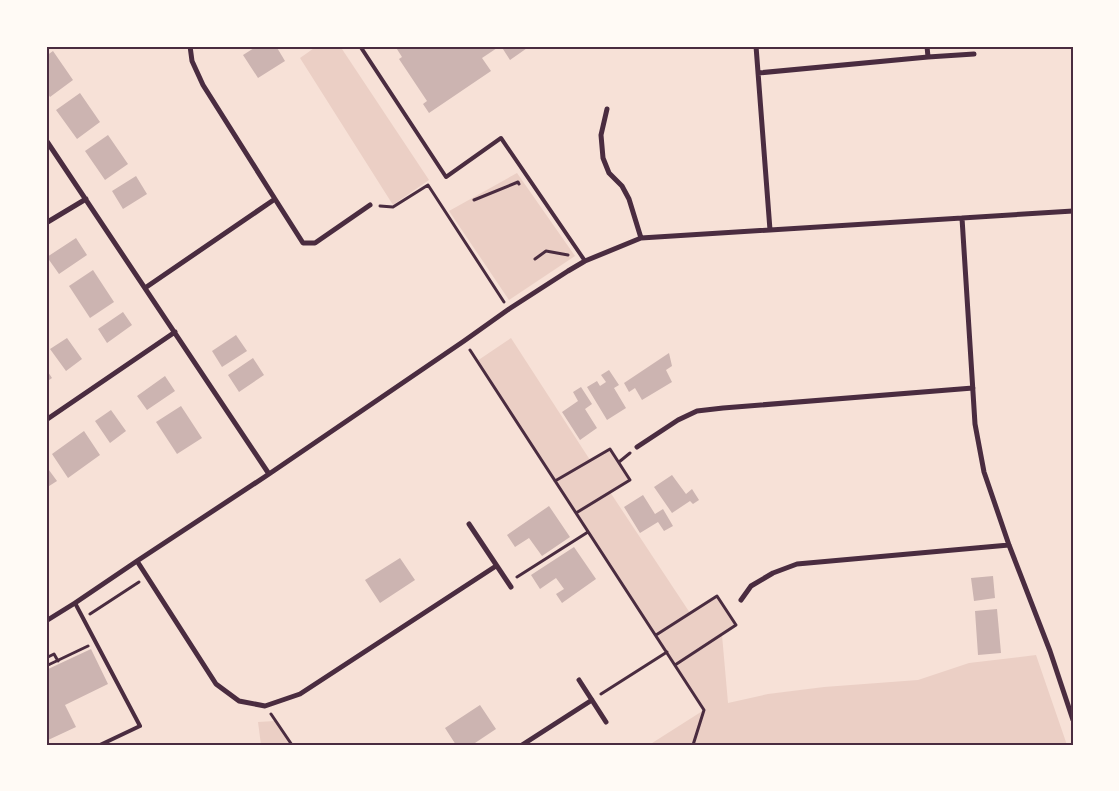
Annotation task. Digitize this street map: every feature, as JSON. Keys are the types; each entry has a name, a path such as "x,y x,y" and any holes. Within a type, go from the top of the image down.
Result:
{"street":[{"path":"190,46 192,61 203,85 303,243 315,244 370,205"},
{"path":"756,46 770,230"},
{"path":"927,46 928,57"},
{"path":"758,73 974,54"},
{"path":"607,109 601,135 603,158 610,173 622,186 629,199 641,238"},
{"path":"46,140 270,474"},
{"path":"46,223 86,199"},
{"path":"146,288 275,199"},
{"path":"46,621 270,474 464,342 509,309 586,261 641,238 1073,211"},
{"path":"962,218 975,424 984,472 1073,720"},
{"path":"46,420 175,332"},
{"path":"637,447 678,420 698,412 723,408 973,388"},
{"path":"469,524 510,585"},
{"path":"741,600 751,586 772,573 797,564 1009,545"},
{"path":"137,561 216,684 238,701 265,706 300,694 496,566"},
{"path":"579,680 606,722"},
{"path":"522,745 592,700"}],"lane":[{"path":"360,46 446,177 500,138 586,261"},
{"path":"75,603 140,726 100,745"}],"path":[{"path":"474,200 518,182 523,190"},
{"path":"370,205 393,207 428,185 509,309"},
{"path":"562,247 576,267"},
{"path":"535,259 546,251 568,256"},
{"path":"464,342 704,710 693,745"},
{"path":"555,481 610,449 630,480 576,513"},
{"path":"510,585 588,532"},
{"path":"83,618 147,577"},
{"path":"656,636 717,596 736,625 675,665"},
{"path":"46,666 96,642"},
{"path":"592,700 667,652"},
{"path":"46,658 54,654 58,661"},
{"path":"265,706 292,745"}],"shaded area":[{"path":"317,46 340,46 429,180 393,205 300,58"},
{"path":"517,173 575,256 509,300 449,211"},
{"path":"511,338 590,460 610,449 630,480 610,492 690,613 717,596 736,625 722,635 728,703 768,694 824,687 918,680 969,663 1036,655 1067,745 649,745 704,710 477,361"},
{"path":"275,721 292,745 261,745 258,722"}],"building":[{"path":"257,46 276,46 285,61 258,78 243,55"},
{"path":"395,46 458,46 460,49 464,46 500,46 482,58 491,71 429,113 423,104 427,101 399,59 402,57"},
{"path":"501,46 530,46 510,60"},
{"path":"53,51 73,80 50,97 46,91 46,56"},
{"path":"80,93 100,122 77,139 56,110"},
{"path":"108,135 128,164 105,180 85,151"},
{"path":"136,176 147,194 123,209 112,191"},
{"path":"76,238 87,255 59,274 47,257"},
{"path":"93,270 114,302 90,318 69,286"},
{"path":"123,312 132,325 107,343 98,329"},
{"path":"236,335 247,351 222,367 212,351"},
{"path":"67,338 82,359 66,371 50,349"},
{"path":"669,353 672,366 666,370 672,382 642,400 635,388 629,392 624,383"},
{"path":"253,358 264,375 239,392 228,375"},
{"path":"46,369 52,378 46,382"},
{"path":"609,370 619,385 614,388 626,408 607,420 587,387 597,381 600,386 606,382 601,375"},
{"path":"165,376 175,391 147,410 137,396"},
{"path":"581,387 592,404 585,409 597,428 580,440 562,412 578,401 573,392"},
{"path":"181,406 202,438 177,454 156,422"},
{"path":"111,410 126,431 110,443 95,421"},
{"path":"84,431 100,455 68,478 52,454"},
{"path":"46,466 57,481 46,488"},
{"path":"672,475 686,494 692,489 699,500 693,504 690,501 672,513 654,487"},
{"path":"643,495 655,514 663,509 673,526 664,531 658,522 640,533 624,507"},
{"path":"549,506 570,537 542,556 529,538 515,547 507,535"},
{"path":"574,547 596,579 562,603 556,594 564,589 556,578 540,589 531,575"},
{"path":"400,558 415,580 380,603 365,580"},
{"path":"993,576 995,598 974,601 971,578"},
{"path":"997,609 1001,653 978,655 975,611"},
{"path":"91,649 108,684 65,705 76,727 46,741 46,670"},
{"path":"480,705 496,729 472,745 456,745 445,728"}]}
